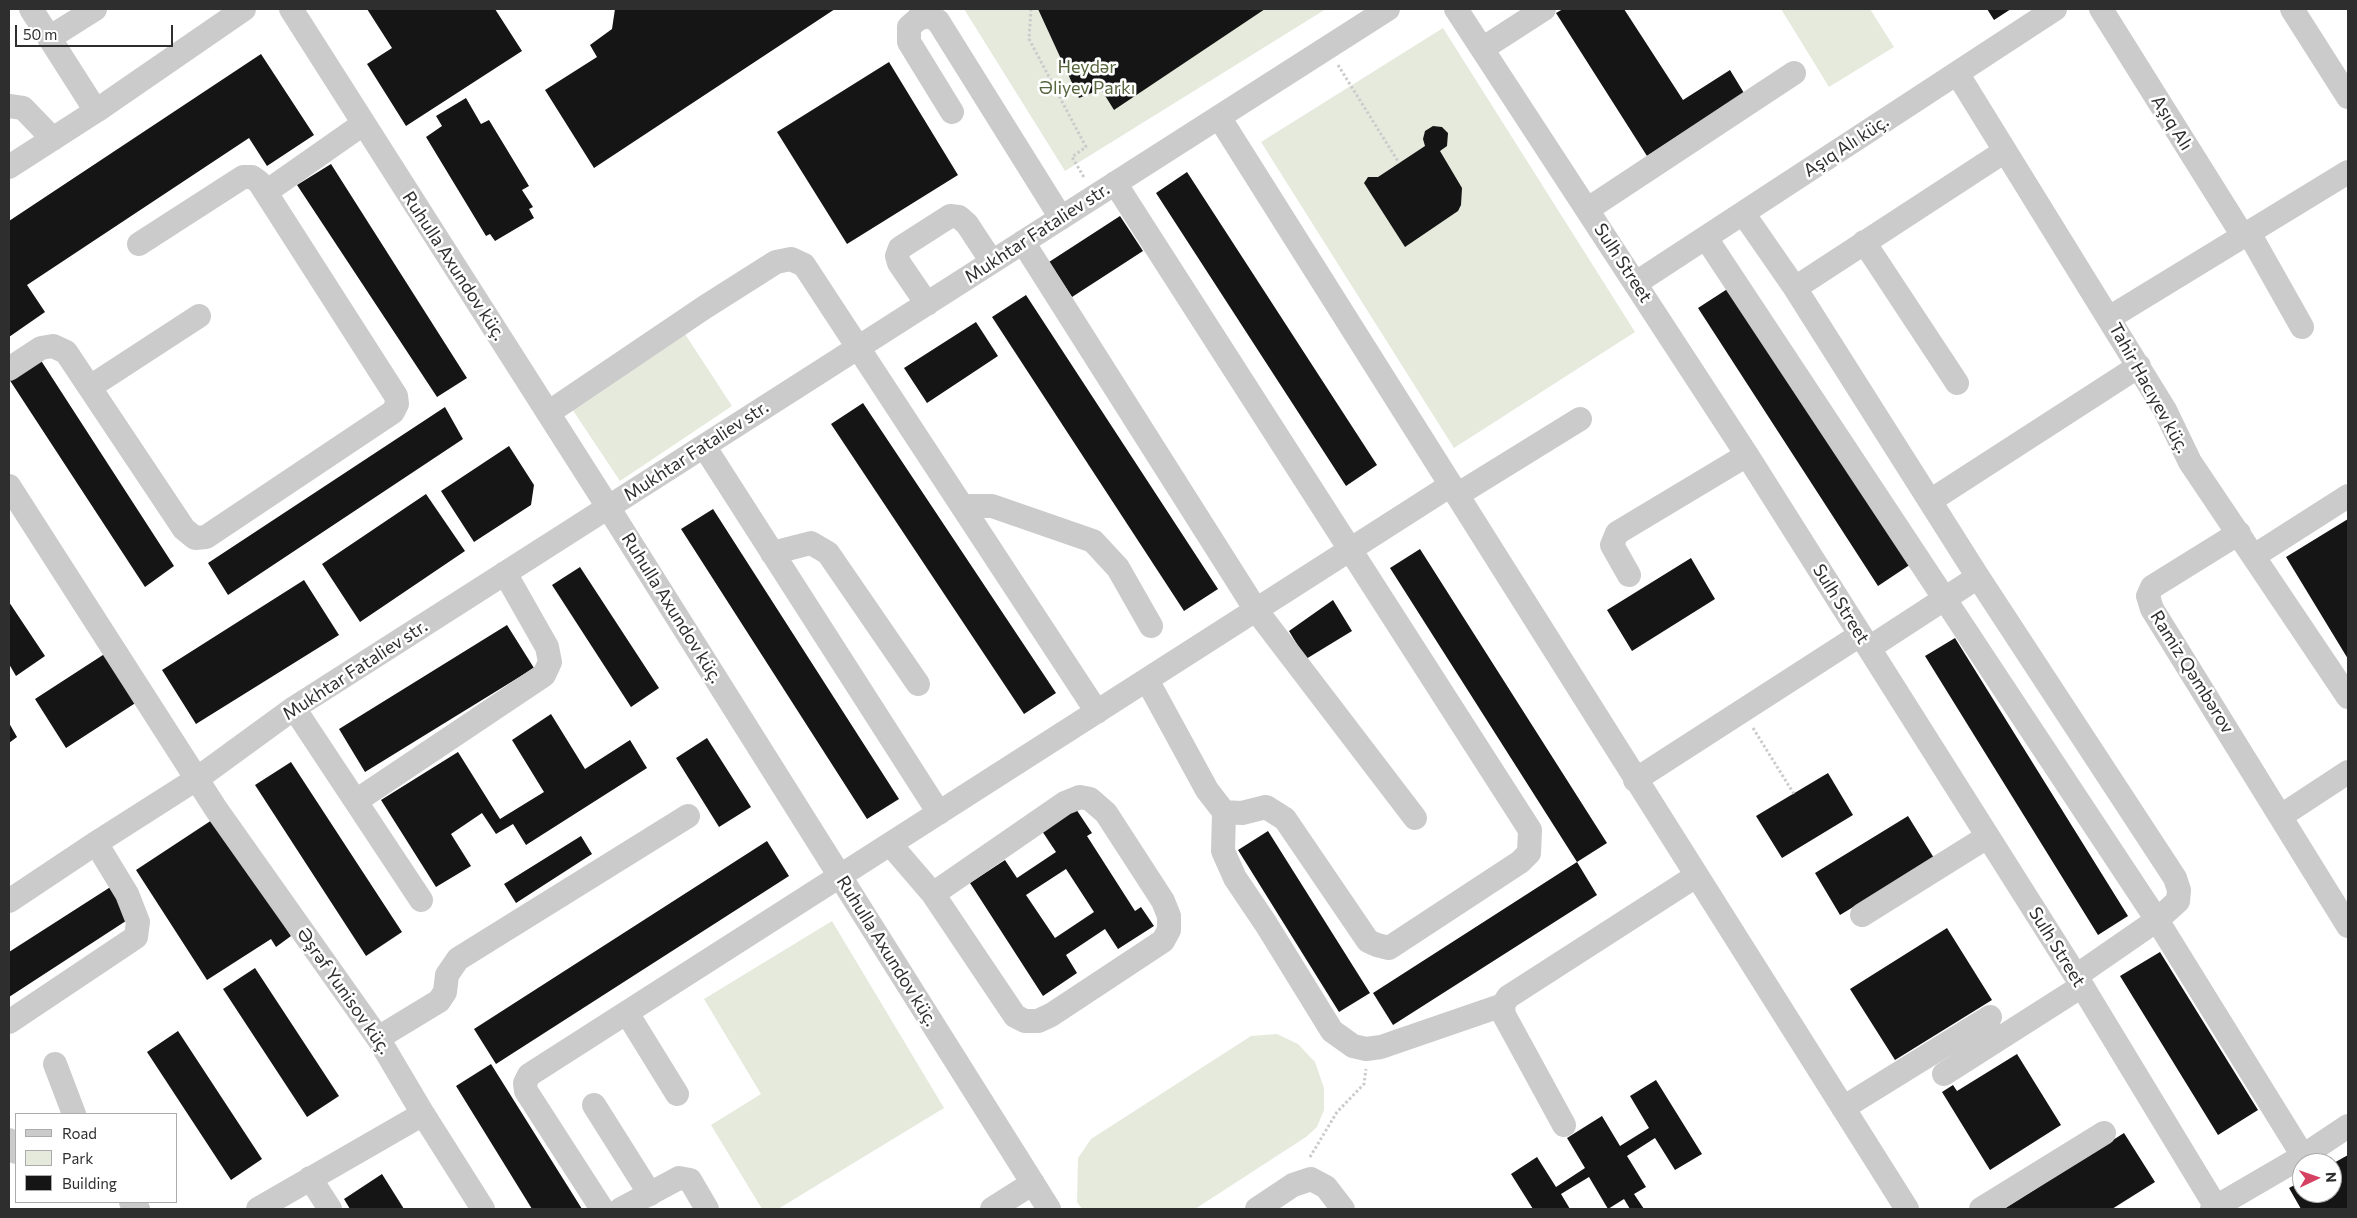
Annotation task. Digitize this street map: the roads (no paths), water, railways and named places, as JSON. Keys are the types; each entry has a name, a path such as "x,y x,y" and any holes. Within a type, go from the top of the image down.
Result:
{"street":[{"path":"32,9 96,111"},
{"path":"50,38 95,9"},
{"path":"9,167 96,111 244,9"},
{"name":"Ruhulla Axundov küç.","path":"290,9 608,507 1050,1209"},
{"name":"Mukhtar Fataliev str.","path":"9,902 96,842 198,778 294,708 1388,9"},
{"name":"Sulh Street","path":"1456,9 1747,455 2079,981 2214,1208"},
{"path":"1482,49 1544,9"},
{"name":"Aşıq Alı küç.","path":"1636,283 2055,9"},
{"name":"Aşıq Alı","path":"2101,9 2246,235 2302,327"},
{"path":"2292,9 2348,98"},
{"path":"952,112 909,42 909,28 918,19 929,16 938,21 1061,218"},
{"path":"1588,209 1794,73"},
{"name":"Tahir Hacıyev küç.","path":"1957,73 2166,410 2190,462 2348,697"},
{"path":"9,106 23,108 53,139"},
{"path":"1219,117 1907,1209"},
{"path":"266,192 363,124"},
{"path":"1795,288 2005,151"},
{"path":"2109,318 2348,172"},
{"path":"9,369 41,348 53,346 66,352 184,529 195,538 206,537 393,412 397,404 396,396 266,192 259,182 252,177 243,177 139,244"},
{"path":"1115,183 1530,830 1529,853 1520,862 1389,948 1368,941 1285,819 1266,807 1242,813 1224,812"},
{"path":"1743,213 1795,288 1978,576 2175,878 2179,890 2178,901 2157,920 2079,981 1944,1074"},
{"path":"927,304 899,263 897,256 900,248 908,242 950,216 959,217 967,224 992,262"},
{"path":"1706,238 2157,920 2301,1153"},
{"path":"1023,242 1256,610 1415,818"},
{"path":"1864,242 1957,383"},
{"path":"548,413 699,311 776,262 791,259 804,265 964,506 1097,712"},
{"path":"90,387 199,316"},
{"path":"1930,501 2139,366"},
{"path":"602,1209 526,1091 525,1083 529,1075 1351,549 1580,418"},
{"path":"704,446 939,813"},
{"path":"1629,575 1612,545 1617,533 1747,455"},
{"name":"Əşrəf Yunisov küç.","path":"9,486 198,778 216,809 378,1038 483,1209"},
{"path":"2254,556 2348,496"},
{"path":"964,506 992,506 1093,541 1118,568 1151,626"},
{"name":"Ramiz Qəmbərov","path":"2239,533 2152,587 2148,596 2152,609 2348,926"},
{"path":"772,553 811,544 828,553 918,684"},
{"path":"356,801 544,676 550,662 547,647 505,573"},
{"path":"1635,780 1742,711 1944,599 1978,576"},
{"path":"1147,680 1207,790 1224,812 1223,851 1235,878 1266,924 1332,1031 1353,1046 1366,1048 1381,1047 1503,1005"},
{"path":"294,708 421,900"},
{"path":"2281,816 2348,772"},
{"path":"890,844 933,894 1015,1016 1025,1021 1038,1021 1051,1015 1163,941 1169,930 1169,916 1163,901 1106,813 1090,800 1080,797 1065,803 933,894"},
{"path":"378,1038 439,1001 445,992 447,975 458,959 688,816"},
{"path":"1862,916 1987,837"},
{"path":"9,1022 136,937 138,922 127,894 96,842"},
{"path":"1564,1125 1504,1015 1503,1005 1508,997 1696,876"},
{"path":"626,1013 677,1094"},
{"path":"1843,1108 1990,1017"},
{"path":"55,1064 74,1113"},
{"path":"594,1105 650,1194"},
{"path":"258,1209 423,1114"},
{"path":"2308,1153 2348,1126"},
{"path":"1981,1209 2104,1133"},
{"path":"2214,1208 2292,1162"},
{"path":"310,1178 330,1209"},
{"path":"621,1209 679,1178 690,1180 707,1209"},
{"path":"1257,1209 1293,1185 1311,1179 1326,1187 1343,1209"},
{"path":"992,1209 1032,1183"}],"park label":[{"name":"Heydər Əliyev Parkı","path":"1087,77"}]}
